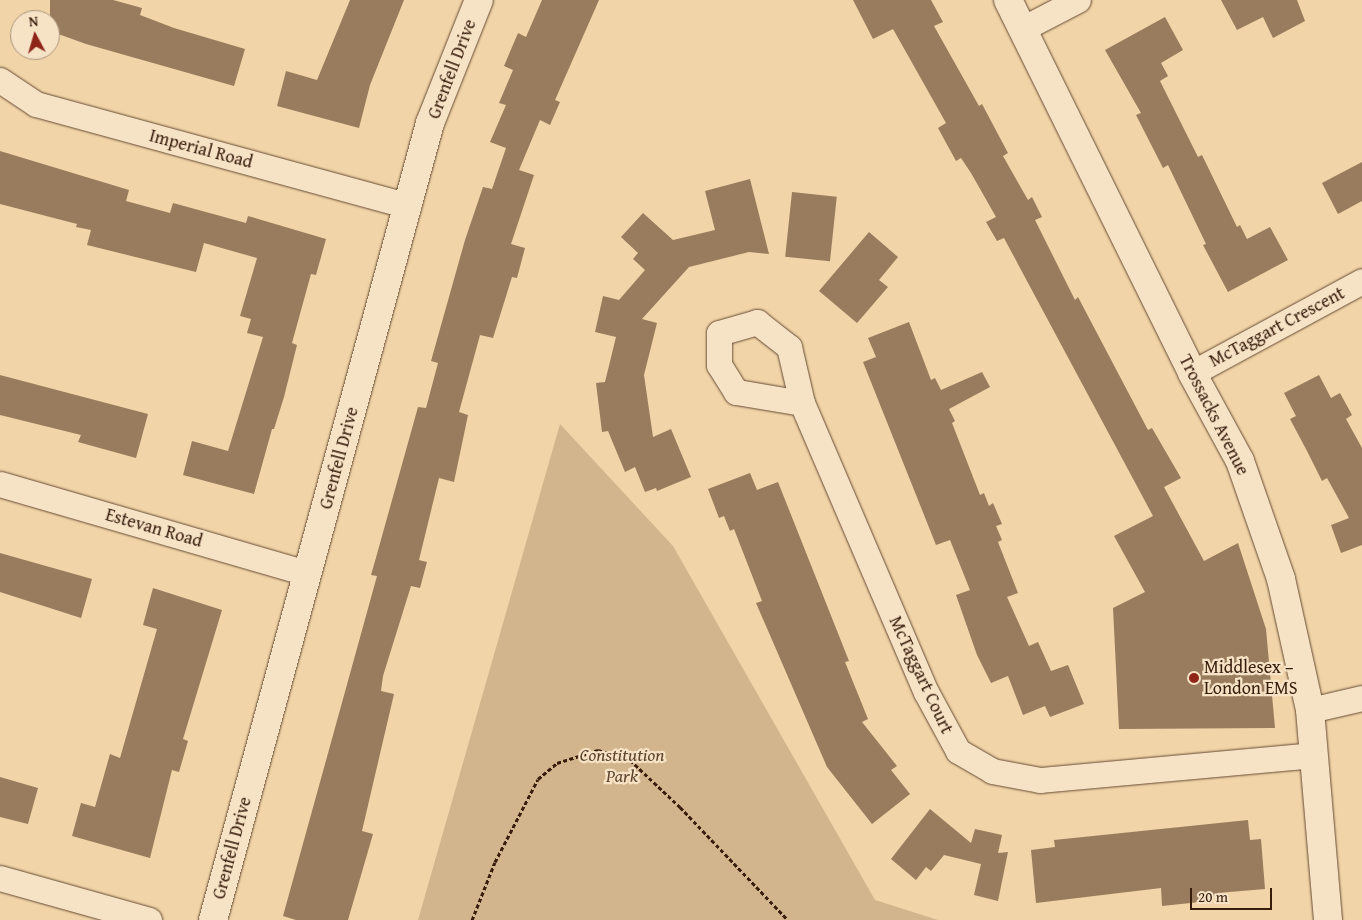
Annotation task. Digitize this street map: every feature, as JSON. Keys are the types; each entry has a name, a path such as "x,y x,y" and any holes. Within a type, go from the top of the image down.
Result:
{"street":[{"name":"Grenfell Drive","path":"212,920 430,123 479,0"},
{"name":"Trossacks Avenue","path":"1008,0 1192,373 1240,461 1281,579 1310,710 1328,920"},
{"path":"1022,29 1078,0"},
{"name":"Imperial Road","path":"0,80 36,104 408,206"},
{"name":"McTaggart Crescent","path":"1192,373 1362,281"},
{"name":"McTaggart Court","path":"802,403 926,692 958,751 992,771 1040,780 1313,755"},
{"name":"Estevan Road","path":"0,484 307,573"},
{"path":"1310,710 1362,698"},
{"path":"0,878 149,920"}],"path":[{"path":"472,920 495,862 538,778 557,763 598,750 630,760 680,807 788,920"}],"green space":[{"name":"Constitution Park","path":"560,424 673,546 875,900 938,920 418,920"}],"building":[{"path":"50,0 113,0 142,8 140,15 174,28 245,49 234,86 86,44 60,35 60,10 50,10"},
{"path":"350,0 404,0 370,85 359,128 277,106 286,71 317,80"},
{"path":"542,0 599,0 555,100 560,102 550,125 540,120 519,170 534,175 511,244 525,248 517,278 512,277 493,338 480,335 459,412 468,415 454,482 439,478 419,560 427,562 420,588 411,586 383,676 381,691 394,694 362,831 373,834 348,920 296,920 283,916 377,576 371,575 418,407 426,408 438,363 431,361 465,240 483,187 492,189 506,148 490,142 506,105 499,103 513,70 504,66 518,33 526,37"},
{"path":"853,0 931,0 943,22 934,26 979,106 982,104 1008,153 1003,156 1028,200 1032,197 1042,217 1035,220 1075,300 1078,297 1148,430 1152,428 1181,478 1164,487 1204,561 1238,543 1266,629 1275,728 1119,729 1113,608 1145,592 1114,536 1153,516 1004,238 997,241 986,222 996,217 961,158 956,161 938,128 946,123 893,29 873,39"},
{"path":"1221,0 1297,0 1305,21 1273,38 1263,17 1237,30"},
{"path":"1165,17 1183,50 1161,63 1168,76 1160,81 1198,157 1202,155 1237,227 1240,225 1247,239 1270,227 1288,260 1228,292 1203,245 1206,244 1168,165 1163,168 1136,115 1141,113 1105,50"},
{"path":"0,151 129,190 126,201 170,213 173,203 246,223 248,216 326,239 316,275 311,274 292,343 297,345 284,397 274,429 272,429 254,494 183,475 192,441 228,451 263,337 247,333 251,319 240,316 257,258 204,243 196,272 87,245 91,230 76,227 77,224 0,204"},
{"path":"1362,162 1362,201 1338,214 1322,183"},
{"path":"750,179 769,254 749,252 689,267 642,319 657,323 644,375 653,437 671,429 691,477 657,491 656,488 645,492 635,467 625,472 608,431 602,432 596,383 605,382 616,337 595,332 603,296 619,300 645,270 633,259 638,253 621,237 643,213 673,240 715,230 705,191"},
{"path":"792,192 837,197 830,261 785,257"},
{"path":"869,232 898,257 879,280 888,287 857,323 819,291"},
{"path":"909,322 931,380 935,378 941,390 982,372 990,387 949,409 955,421 952,423 980,495 984,493 989,506 993,503 1002,524 996,526 1002,540 998,542 1018,593 1007,597 1029,646 1038,642 1051,671 1068,665 1084,704 1050,717 1045,706 1023,715 1008,676 991,683 977,655 956,595 970,590 950,540 936,545 863,362 876,357 868,338"},
{"path":"0,375 148,414 136,458 78,442 81,435 0,415"},
{"path":"1319,375 1331,398 1340,393 1352,415 1346,419 1362,448 1362,545 1341,553 1331,525 1349,518 1327,478 1322,481 1290,419 1296,416 1284,393"},
{"path":"750,473 757,490 778,482 849,661 845,662 868,719 862,722 897,766 891,770 910,794 872,824 827,767 756,603 762,601 734,529 730,531 724,516 719,518 708,489"},
{"path":"0,553 92,579 81,618 0,592"},
{"path":"153,588 222,610 183,739 188,741 179,772 172,770 150,858 72,836 81,803 95,807 110,754 120,758 157,629 143,625"},
{"path":"0,777 38,788 28,824 0,817"},
{"path":"930,809 971,843 975,829 1002,835 998,853 1008,852 998,901 974,895 981,864 944,855 931,871 926,867 916,880 891,859"},
{"path":"1248,820 1250,840 1261,839 1265,889 1218,893 1218,897 1199,898 1200,902 1162,906 1161,888 1036,903 1031,850 1055,847 1054,840"}],"place":[{"name":"Middlesex – London EMS","path":"1194,678"}]}
